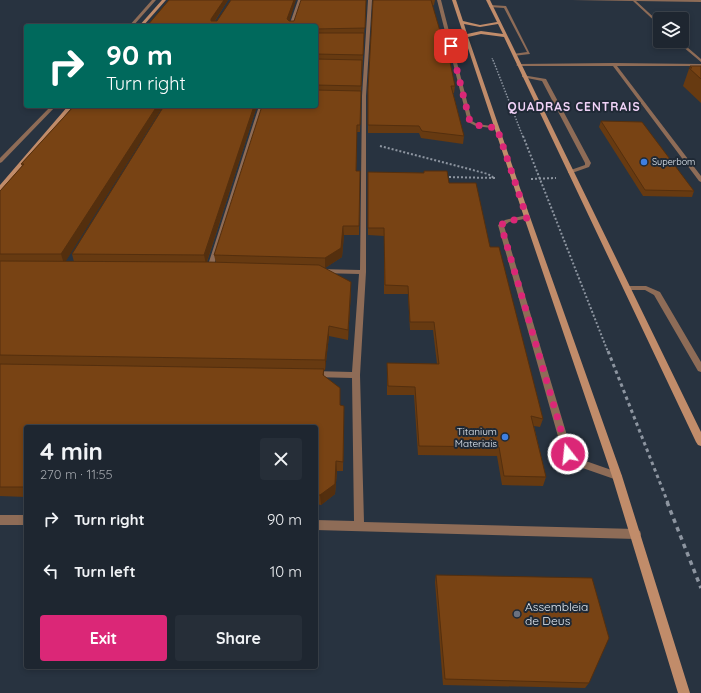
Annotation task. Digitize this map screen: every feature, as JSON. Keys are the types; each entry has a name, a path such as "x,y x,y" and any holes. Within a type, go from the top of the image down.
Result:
{"main road":[{"path":"143,24 164,0"},
{"path":"454,0 527,218 617,476 684,693"},
{"path":"489,3 628,288 701,442"},
{"path":"461,22 480,26 498,23"},
{"path":"467,36 482,33 504,36"},
{"path":"0,189 69,108"}],"street":[{"path":"133,24 154,0"},
{"path":"292,24 300,0"},
{"path":"358,525 356,375 363,272 364,142 361,96 363,37 370,0"},
{"path":"439,0 470,122 476,125 497,128"},
{"path":"574,0 701,1"},
{"path":"633,0 653,19"},
{"path":"489,3 505,7 530,53 514,55"},
{"path":"686,48 701,61"},
{"path":"613,64 701,180"},
{"path":"518,65 701,65"},
{"path":"524,76 544,80 588,164 572,175"},
{"path":"0,161 52,108"},
{"path":"202,268 214,268 260,108"},
{"path":"527,218 507,221 501,225 568,454 577,462 617,476"},
{"path":"309,271 363,272"},
{"path":"628,288 646,288 658,294 701,369"},
{"path":"301,374 356,375"},
{"path":"0,520 24,520"},
{"path":"318,525 636,534"}],"path":[{"path":"482,33 701,588"},
{"path":"364,142 488,174 495,178"},
{"path":"441,177 540,179 572,175"}],"building":[{"path":"169,0 224,0 211,19 211,21 217,21 231,0 294,0 287,19 289,21 294,21 301,0 366,0 365,28 318,29 318,24 149,24"},
{"path":"373,0 431,0 440,31 446,62 450,62 455,86 451,86 464,136 422,131 419,126 368,125 368,89"},
{"path":"318,33 364,33 363,55 318,54"},
{"path":"318,59 362,60 361,86 318,85"},
{"path":"690,66 701,66 701,79 689,68 692,68"},
{"path":"318,90 361,91 360,125 357,125 356,171 360,171 359,226 343,226 341,248 325,258 214,255 261,108 318,108"},
{"path":"72,108 156,108 61,254 0,254 0,191 24,164 21,164"},
{"path":"163,108 253,108 204,255 72,254"},
{"name":"Superbom","path":"601,121 642,122 694,191 645,190"},
{"path":"424,171 447,171 449,183 476,183 490,247 499,247 543,419 531,416 546,477 504,476 499,447 419,446 415,387 388,386 387,363 439,364 434,322 410,322 408,286 385,285 384,228 368,228 368,172 424,173"},
{"path":"0,261 208,262 319,265 351,282 348,330 329,326 325,360 0,355"},
{"path":"0,364 324,369 323,375 340,388 340,405 344,406 343,462 336,461 335,484 320,495 318,495 318,425 24,425 24,487 0,487"},
{"name":"Assembleia de Deus","path":"436,575 592,578 609,638 589,683 445,679"}],"place":[{"name":"Superbom","path":"644,162"},
{"name":"Titanium Materiais","path":"505,437"},
{"name":"Assembleia de Deus","path":"517,614"}],"district":[{"name":"QUADRAS CENTRAIS","path":"574,107"}],"route":[{"path":"451,46 470,122 476,125 497,128 527,218 503,222 501,225 568,454"}]}
